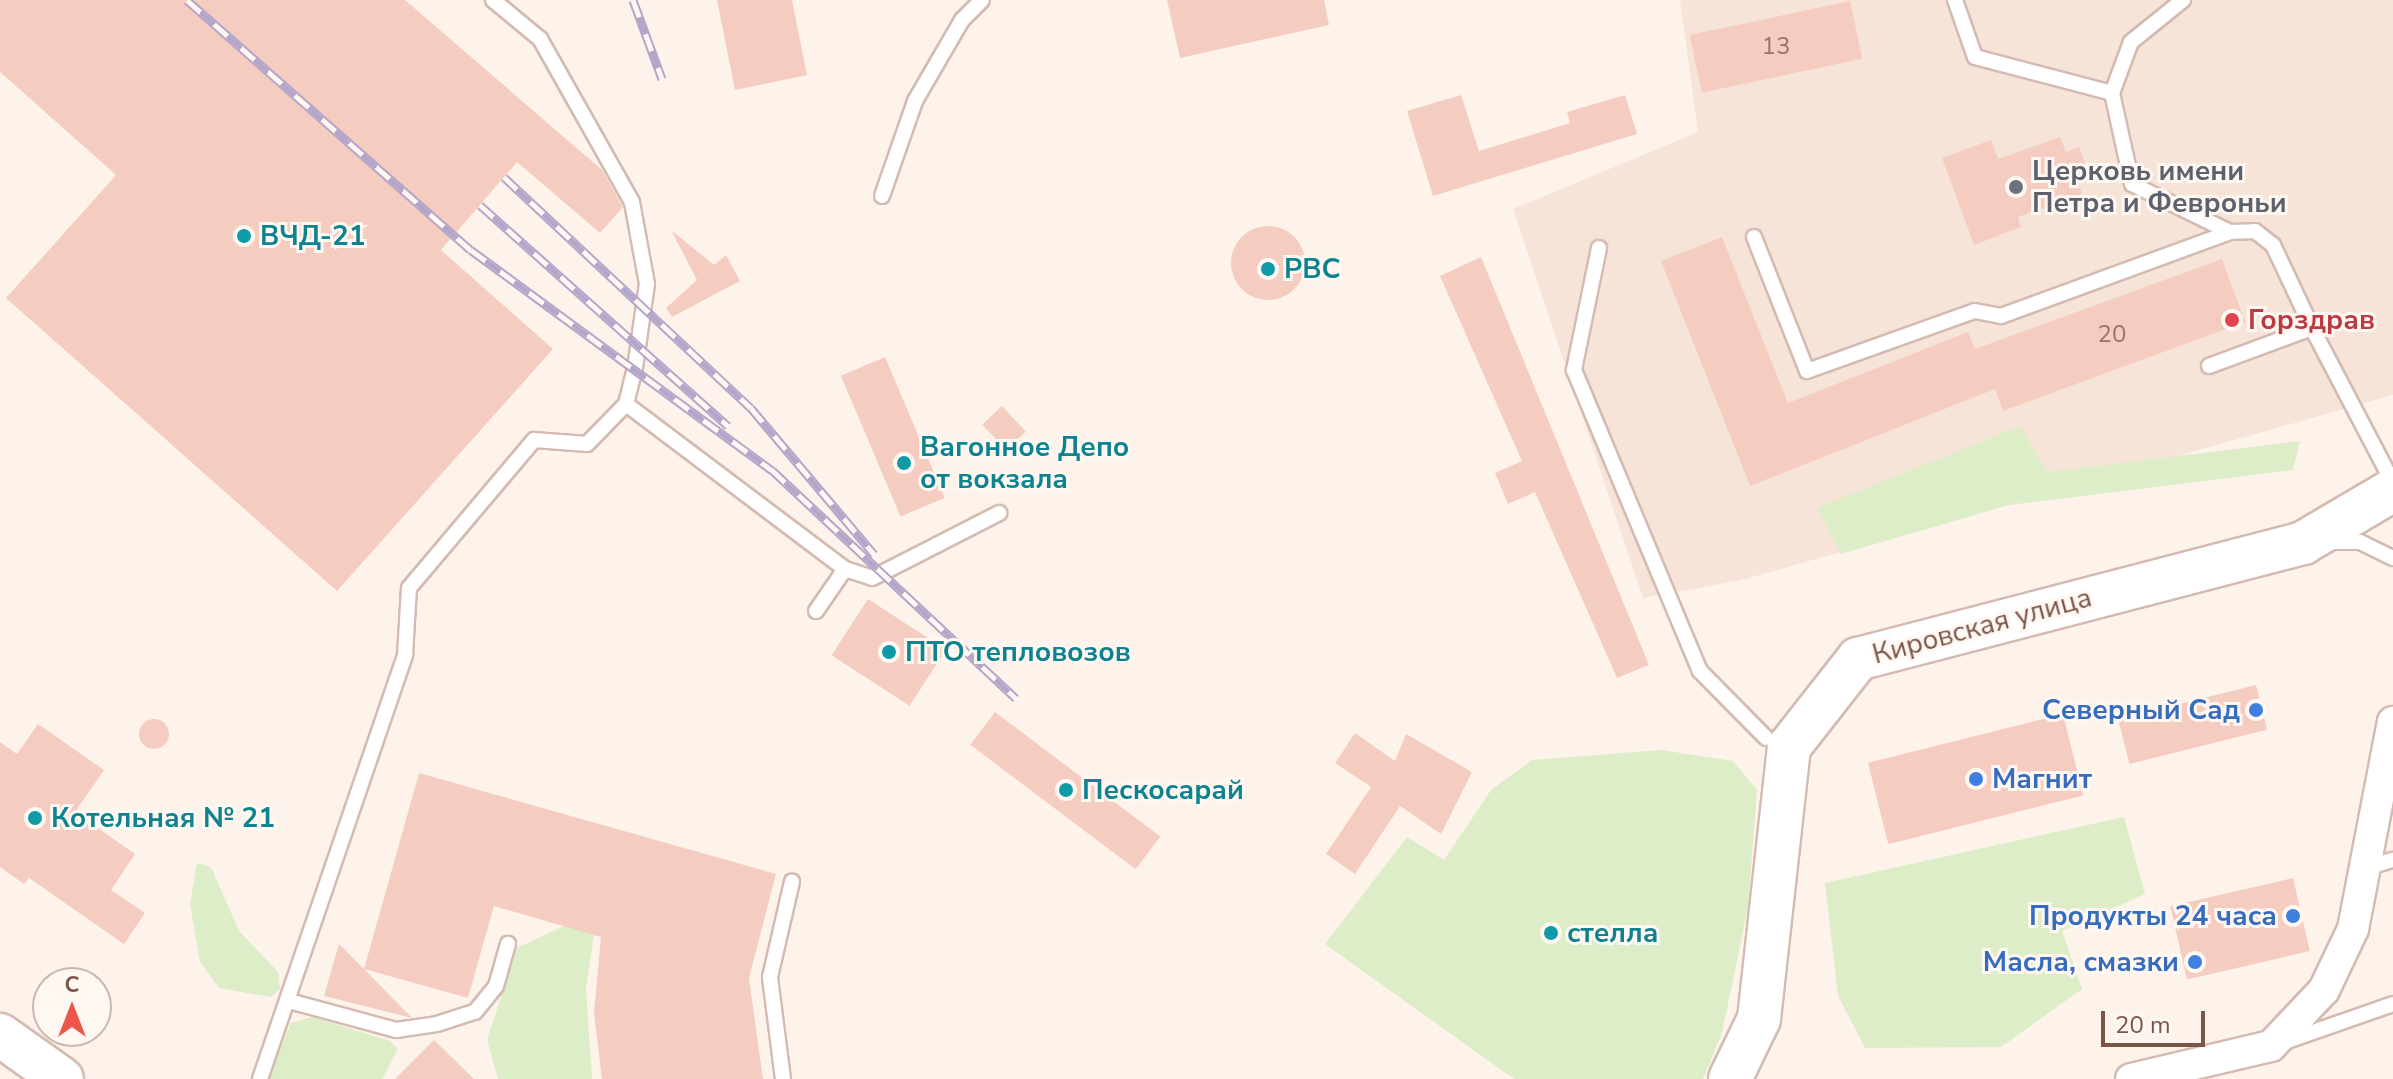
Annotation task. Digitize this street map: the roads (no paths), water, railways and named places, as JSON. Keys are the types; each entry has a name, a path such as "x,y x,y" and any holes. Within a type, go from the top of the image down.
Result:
{"main road":[{"name":"Кировская улица","path":"1730,1079 1759,1019 1789,747 1858,659 2303,543 2393,490"},
{"path":"0,1035 62,1079"}],"street":[{"path":"2131,1079 2271,1046 2324,990 2341,959 2379,864 2393,722"}],"lane":[{"path":"260,1079 405,655 409,588 534,440 587,444 626,404 647,284 632,202 540,39 493,0"},
{"path":"882,196 915,101 962,20 982,0"},
{"path":"1955,0 1975,57 2112,93"},
{"path":"2183,0 2131,42 2112,93 2132,184 2230,232"},
{"path":"1754,237 1807,371 1975,311 2001,316 2230,232 2255,231 2273,245 2312,328 2393,483"},
{"path":"1599,248 1574,370 1700,671 1766,738"},
{"path":"2209,366 2312,328"},
{"path":"626,404 845,569 872,578 999,513"},
{"path":"2303,543 2360,542 2393,558"},
{"path":"816,611 845,569"},
{"path":"783,1079 770,977 792,882"},
{"path":"289,1001 396,1030 437,1024 475,1012 496,986 508,944"},
{"path":"2271,1046 2393,1004"}],"railway":[{"path":"187,0 471,250 772,470 1016,698"},
{"path":"633,0 662,79"},
{"path":"504,177 751,408 874,554"},
{"path":"480,205 728,426"}],"place":[{"name":"Церковь имени Петра и Февроньи","path":"2016,187"},
{"name":"ВЧД-21","path":"244,236"},
{"name":"РВС","path":"1268,269"},
{"name":"Горздрав","path":"2232,320"},
{"name":"Вагонное Депо от вокзала","path":"904,463"},
{"name":"ПТО тепловозов","path":"889,652"},
{"name":"Северный Сад","path":"2256,710"},
{"name":"Магнит","path":"1976,779"},
{"name":"Пескосарай","path":"1066,790"},
{"name":"Котельная № 21","path":"35,818"},
{"name":"Продукты 24 часа","path":"2293,916"},
{"name":"стелла","path":"1551,933"},
{"name":"Масла, смазки","path":"2195,962"}]}
